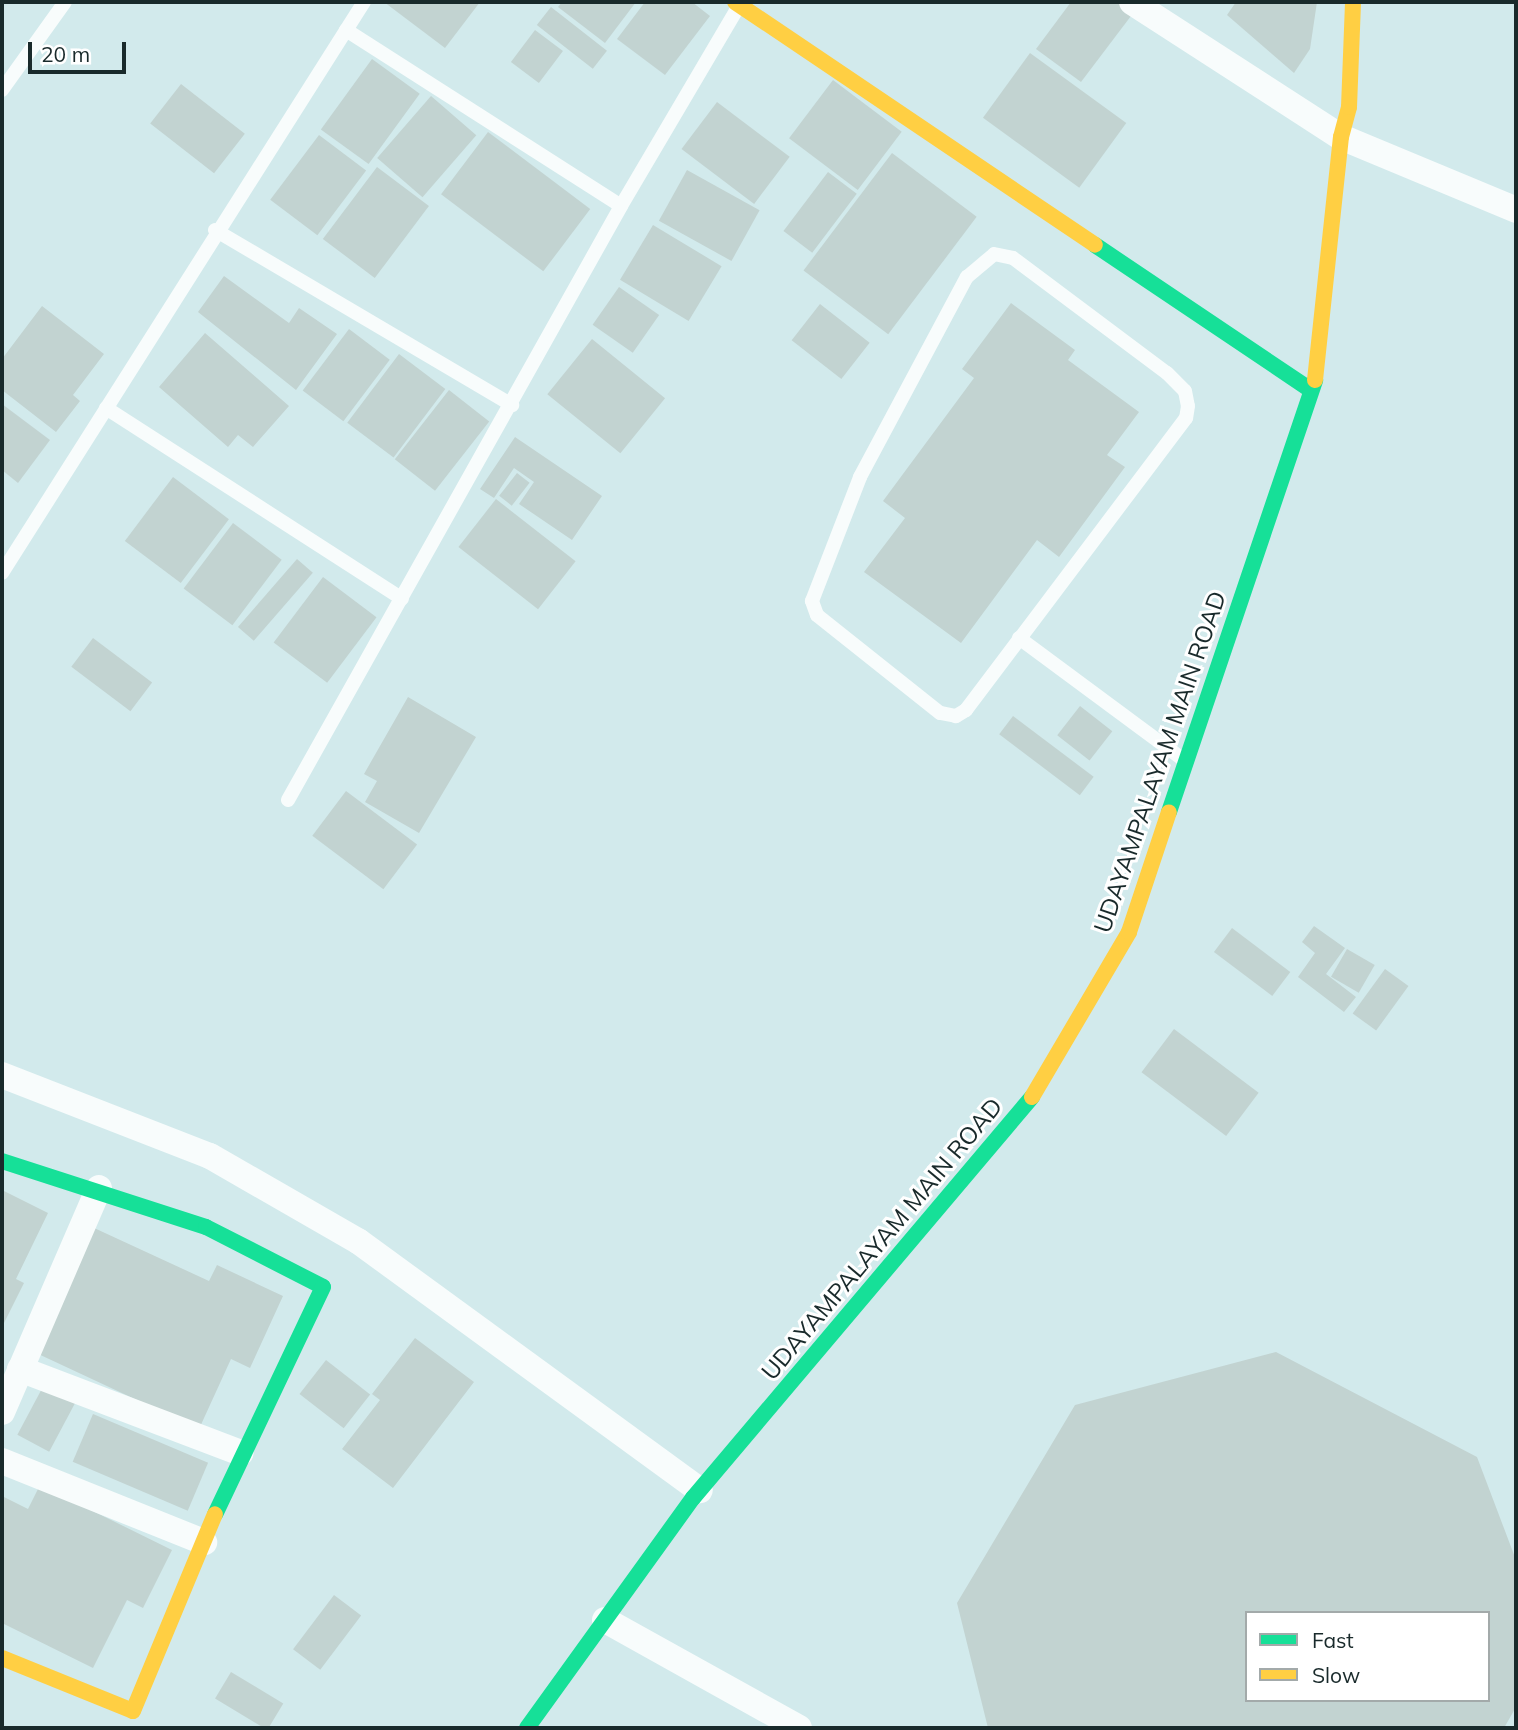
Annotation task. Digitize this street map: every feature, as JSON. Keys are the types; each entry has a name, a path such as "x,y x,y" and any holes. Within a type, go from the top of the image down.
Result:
{"street":[{"path":"1132,2 1341,137 1516,210"},
{"name":"UDAYAMPALAYAM MAIN ROAD","path":"527,1728 700,1490 1034,1095 1129,932 1319,369 1341,137 1349,107 1353,2"},
{"path":"738,3 1311,390"},
{"path":"2,1075 210,1156 358,1241 700,1490"},
{"path":"2,1161 99,1188 206,1227 323,1287 241,1453 133,1711 2,1657"},
{"path":"2,1412 99,1188"},
{"path":"20,1369 241,1453"},
{"path":"2,1461 204,1542"},
{"path":"605,1620 799,1728"}],"lane":[{"path":"2,90 65,2"},
{"path":"2,573 215,230 364,2"},
{"path":"288,800 738,3"},
{"path":"346,30 621,206"},
{"path":"215,230 512,405"},
{"path":"994,254 1013,258 1167,373 1185,391 1188,406 1185,418 1019,638 966,710 956,716 940,713 817,615 812,601 860,477 967,276 994,254"},
{"path":"106,408 402,599"},
{"path":"1019,638 1186,762"}],"building":[{"path":"384,2 480,2 445,48"},
{"path":"562,2 636,2 605,43 558,7"},
{"path":"645,2 692,2 710,16 665,75 617,39"},
{"path":"1071,2 1120,2 1134,12 1081,82 1036,49"},
{"path":"1236,2 1317,2 1310,49 1294,73 1227,15"},
{"path":"551,7 607,51 593,69 537,25"},
{"path":"535,30 563,51 539,83 511,62"},
{"path":"1030,53 1126,123 1079,188 983,118"},
{"path":"372,59 420,94 369,164 321,129"},
{"path":"833,80 902,132 858,190 789,138"},
{"path":"181,84 245,134 214,173 150,123"},
{"path":"431,96 476,135 422,197 377,158"},
{"path":"717,102 790,157 754,204 681,149"},
{"path":"488,132 590,209 543,271 441,194"},
{"path":"319,135 366,171 317,235 270,200"},
{"path":"892,153 977,217 888,334 804,270"},
{"path":"377,167 429,206 375,278 323,239"},
{"path":"687,170 760,210 731,261 659,221"},
{"path":"828,172 857,194 812,253 783,231"},
{"path":"653,225 722,266 689,321 620,280"},
{"path":"224,276 289,323 299,308 337,334 296,390 198,312"},
{"path":"619,287 659,315 633,353 593,325"},
{"path":"1011,303 1075,350 1068,360 1139,412 1107,455 1125,467 1059,557 1037,540 961,643 864,572 905,518 883,501 974,378 962,369"},
{"path":"820,304 870,343 841,379 792,340"},
{"path":"42,306 104,354 73,395 80,401 56,432 2,390 2,359"},
{"path":"349,329 390,360 343,421 303,390"},
{"path":"205,333 289,406 253,447 238,435 228,447 159,387"},
{"path":"592,339 665,398 620,453 547,394"},
{"path":"399,354 445,389 394,458 347,423"},
{"path":"449,390 489,421 435,491 395,459"},
{"path":"2,404 50,440 18,483 2,470"},
{"path":"515,437 602,496 572,540 519,504 534,482 514,468 494,498 480,489"},
{"path":"517,473 530,483 512,506 499,496"},
{"path":"173,477 229,519 181,583 125,541"},
{"path":"496,499 576,561 538,609 458,547"},
{"path":"233,523 282,560 232,625 184,588"},
{"path":"297,559 313,573 254,641 238,627"},
{"path":"323,577 377,617 327,683 274,642"},
{"path":"93,638 152,683 130,711 71,667"},
{"path":"408,697 476,737 419,833 365,802 377,781 364,774"},
{"path":"1080,706 1112,731 1090,760 1057,735"},
{"path":"1013,716 1094,777 1080,795 999,734"},
{"path":"346,791 417,845 383,889 312,836"},
{"path":"1314,926 1345,948 1326,974 1356,997 1344,1012 1298,977 1315,953 1302,942"},
{"path":"1232,928 1290,972 1272,996 1214,952"},
{"path":"1347,949 1375,965 1359,993 1331,977"},
{"path":"1385,969 1408,986 1376,1031 1353,1013"},
{"path":"1174,1029 1259,1093 1226,1136 1142,1072"},
{"path":"2,1190 48,1213 16,1279 24,1283 4,1323"},
{"path":"92,1227 209,1281 217,1265 283,1296 250,1368 231,1359 199,1429 34,1352"},
{"path":"415,1338 474,1382 393,1488 342,1449 380,1400 372,1394"},
{"path":"1276,1352 1477,1457 1516,1560 1516,1707 1504,1728 988,1728 957,1603 1075,1405"},
{"path":"326,1360 370,1394 344,1428 300,1394"},
{"path":"46,1381 78,1398 49,1452 17,1435"},
{"path":"93,1414 208,1463 188,1511 73,1462"},
{"path":"40,1485 172,1550 143,1608 127,1600 93,1668 2,1623 2,1496 28,1509"},
{"path":"334,1595 361,1615 320,1670 293,1649"},
{"path":"231,1672 283,1703 269,1728 264,1728 215,1699"}],"traffic: fast":[{"path":"1095,245 1311,390"},
{"path":"1169,812 1315,380"},
{"path":"527,1728 693,1498 1032,1097"},
{"path":"2,1161 206,1227 323,1287 215,1514"}],"traffic: slow":[{"path":"735,2 1095,245"},
{"path":"1315,380 1341,137 1349,107 1353,2"},
{"path":"1032,1097 1129,932 1169,812"},
{"path":"2,1658 133,1711 215,1514"}]}
